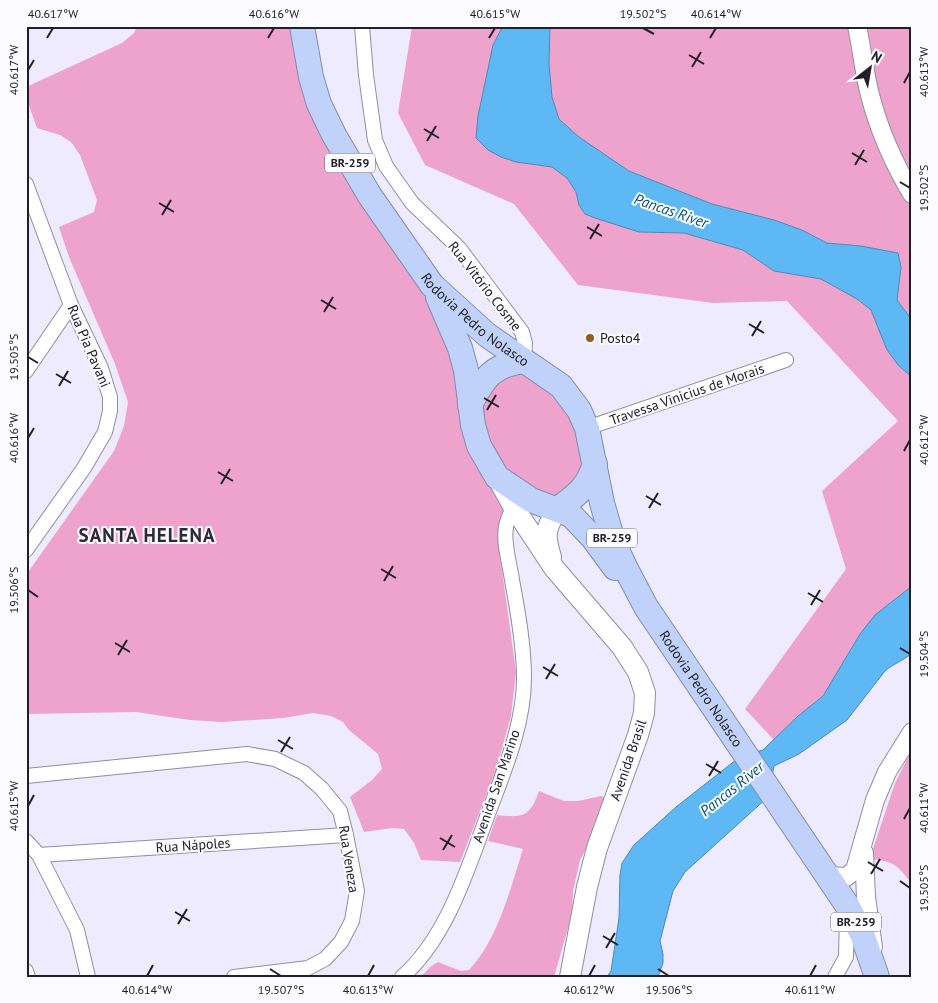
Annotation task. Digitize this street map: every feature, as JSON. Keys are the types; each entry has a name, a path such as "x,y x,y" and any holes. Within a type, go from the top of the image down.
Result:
{"highway":[{"name":"Rodovia Pedro Nolasco","path":"302,26 316,95 334,135 370,196 432,284 487,335 561,386 579,410 587,428 602,503 613,541 625,567 646,606 710,704 847,905 862,934 876,975"},
{"name":"BR-259","path":"432,284 460,348 466,370 470,404"},
{"path":"470,404 480,385 499,366 524,361"},
{"name":"Rodovia Pedro Nolasco","path":"470,404 479,446 497,477 531,500 571,515 593,538 628,586 646,606"},
{"path":"558,509 574,498 589,481 595,464"}],"main road":[{"name":"Avenida Brasil","path":"497,477 513,506 554,568 622,647 638,672 645,694 644,713 638,735 597,848 587,887 570,977"},
{"name":"Avenida Brasil","path":"554,568 546,541 546,531 558,509"}],"street":[{"name":"Rua Vitório Cosme","path":"362,26 375,140 386,166 412,203 459,248 522,332 525,343 524,361"},
{"path":"858,26 870,93 882,133 897,168 912,194"},
{"name":"Rua Pia Pavani","path":"26,184 71,305 101,368 110,398 110,411 105,432 84,468 26,550"},
{"path":"26,371 71,305"},
{"name":"Travessa Vinicius de Morais","path":"587,428 786,360"},
{"name":"Avenida San Marino","path":"402,977 415,965 446,918 464,879 505,769 520,716 524,679 506,542 506,527 513,506"},
{"path":"828,876 846,877 852,874 859,860 875,800 887,772 912,732"},
{"name":"Rua Veneza","path":"26,776 247,754 275,759 304,773 322,789 340,811 346,835 357,891 352,922 341,942 325,959 308,968 234,977"},
{"name":"Rua Nápoles","path":"39,855 346,835"},
{"path":"26,841 39,855 77,930 88,977"},
{"path":"864,843 866,897 876,975"},
{"path":"847,905 846,957 849,977"},
{"path":"835,977 846,957"},
{"path":"26,971 28,977"}],"shaded area":[{"path":"137,26 297,26 308,92 455,347 510,500 502,522 500,555 516,672 511,716 496,770 460,862 421,860 414,843 404,829 393,828 364,832 350,797 372,780 382,769 378,754 349,730 343,722 331,716 313,713 283,718 222,722 190,720 136,712 26,714 26,575 114,451 124,426 128,402 115,364 69,257 59,227 94,212 97,200 80,155 71,142 60,135 37,128 26,97 26,87 122,43 134,33"},
{"path":"412,26 503,26 493,45 478,116 531,164 552,167 567,178 576,192 579,205 585,214 639,232 684,233 743,250 774,271 821,279 857,299 871,310 899,366 912,377 912,586 875,615 860,634 823,696 798,716 774,740 745,709 846,569 822,491 898,421 787,301 713,303 578,285 514,204 425,165 398,113"},
{"path":"550,26 912,26 912,320 897,300 901,267 898,253 861,246 827,243 802,230 774,220 712,204 629,171 579,137 559,119 552,97 549,64"},
{"path":"520,372 548,387 571,415 585,443 581,478 570,498 548,501 497,463 480,429 476,399 492,375"},
{"path":"912,750 912,884 903,872 891,863 871,859 895,783"},
{"path":"539,791 564,801 578,801 601,796 605,798 604,816 580,860 573,891 572,914 554,977 421,977 430,967 438,962 461,971 469,970 488,944 508,897 523,849 488,841 497,815 519,816 524,814 529,811"}],"water":[{"name":"Pancas River","path":"503,26 550,26 549,64 552,97 559,119 579,137 629,171 712,204 774,220 802,230 827,243 861,246 898,253 901,267 897,300 912,320 912,377 899,366 887,350 871,310 857,299 821,279 774,271 743,250 684,233 639,232 595,218 585,214 579,205 576,192 567,178 552,167 516,162 488,150 476,138 478,116 493,45"},
{"name":"Pancas River","path":"912,586 912,653 885,671 847,720 799,754 774,766 768,797 685,872 673,891 660,941 663,963 658,977 607,977 611,971 619,918 622,863 634,845 676,807 741,756 763,750 798,716 823,696 860,634 875,615"}],"place":[{"name":"Posto4","path":"590,338"}],"district":[{"name":"SANTA HELENA","path":"147,535"}]}
